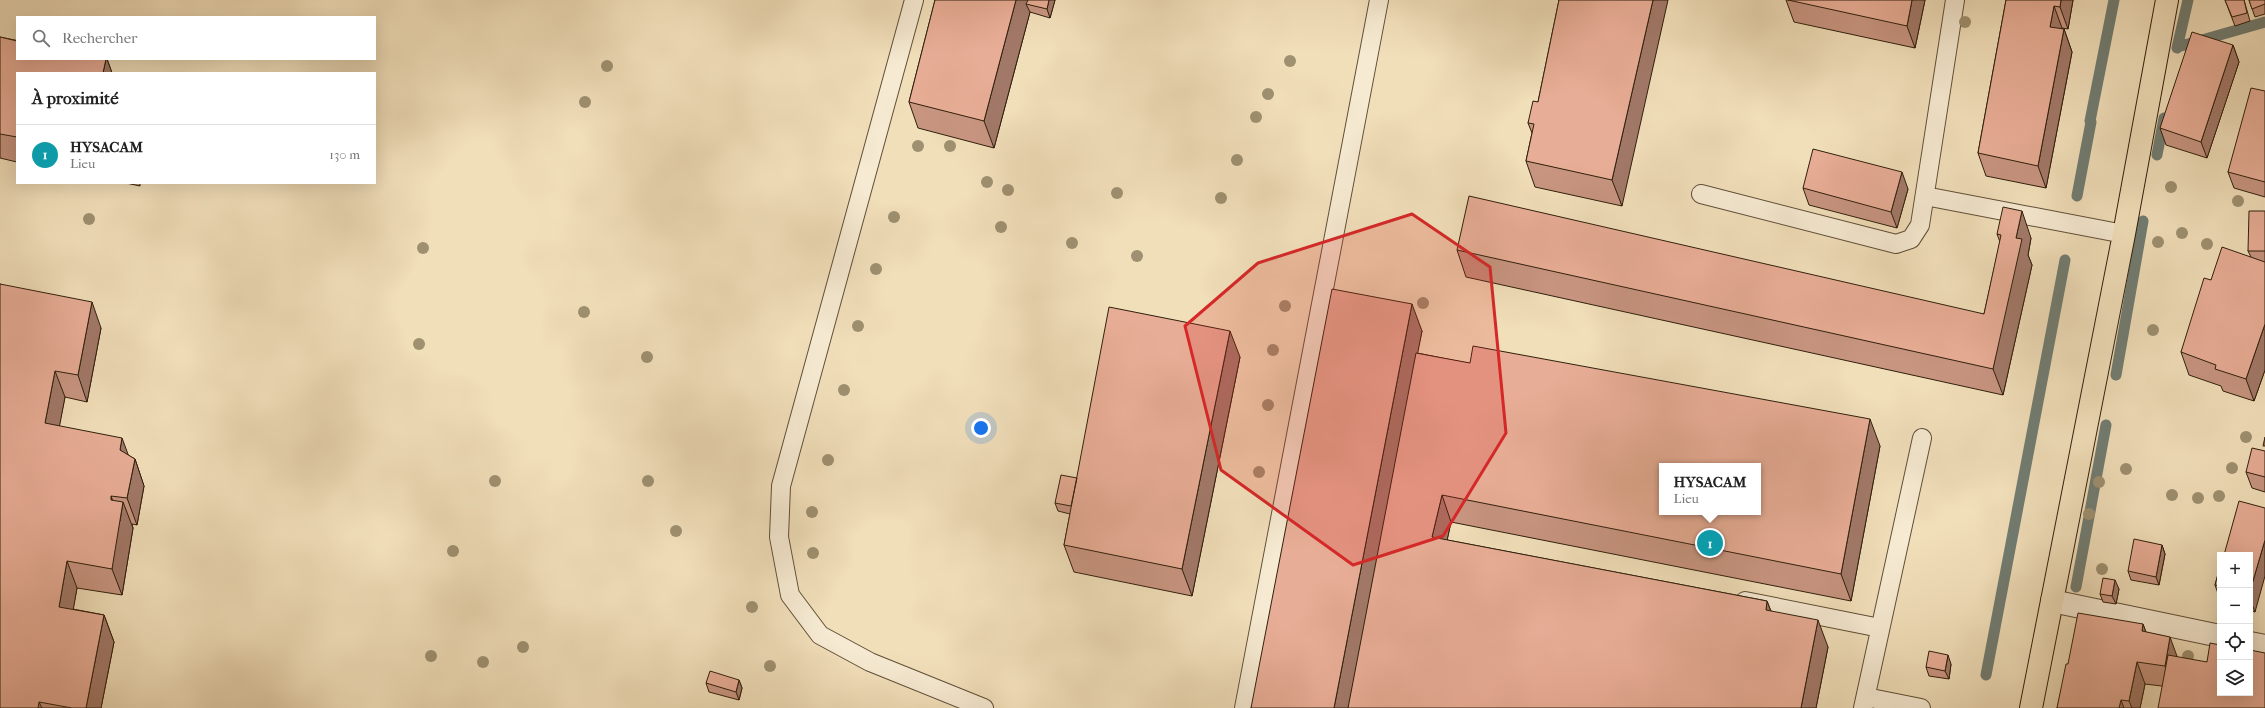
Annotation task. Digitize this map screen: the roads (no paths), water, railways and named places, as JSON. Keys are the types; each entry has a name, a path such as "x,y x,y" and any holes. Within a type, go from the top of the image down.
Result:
{"main road":[{"path":"2031,708 2124,234 2167,0"}],"street":[{"path":"2052,601 2217,635"},
{"path":"2253,644 2265,646"}],"lane":[{"path":"914,0 781,486 779,537 790,595 820,635 870,662 984,708"},
{"path":"1244,708 1379,0"},
{"path":"1701,194 1896,244 1911,239 1920,226 1954,0"},
{"path":"1925,196 2124,234"},
{"path":"1921,708 1864,703 1922,438"},
{"path":"1732,598 1880,628"}],"waterway":[{"path":"2090,121 2114,0"},
{"path":"2177,48 2188,0"},
{"path":"2181,46 2265,22"},
{"path":"2157,155 2164,118"},
{"path":"2077,196 2091,122"},
{"path":"2116,375 2143,221"},
{"path":"1986,675 2065,260"},
{"path":"2076,587 2106,425"}],"place":[{"name":"HYSACAM","path":"1710,543"}]}
